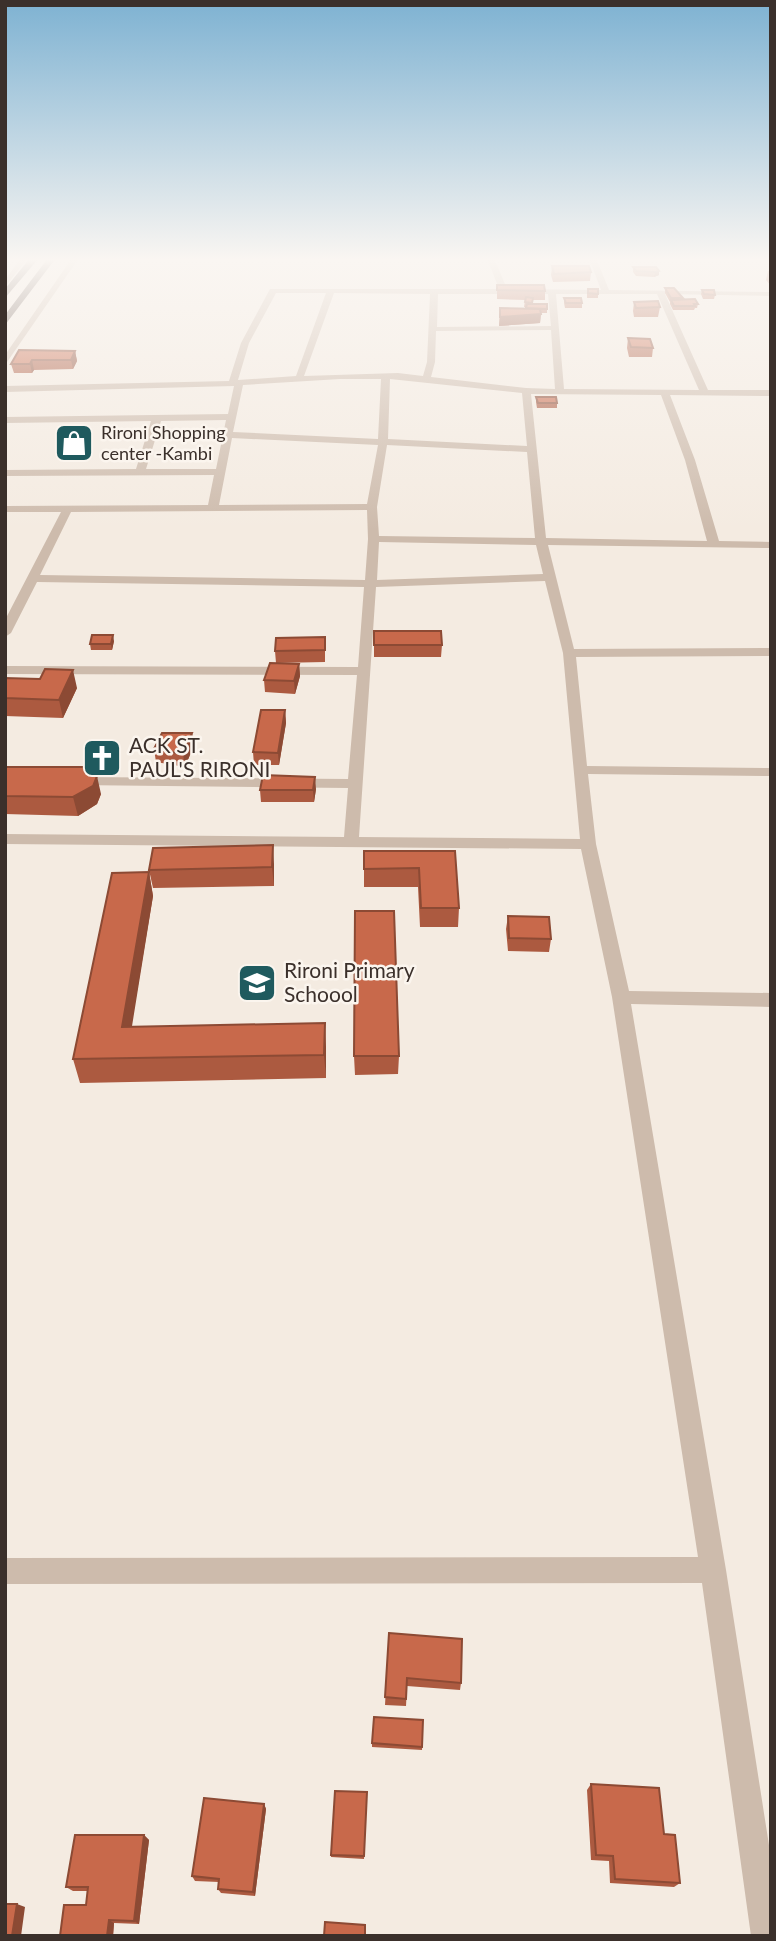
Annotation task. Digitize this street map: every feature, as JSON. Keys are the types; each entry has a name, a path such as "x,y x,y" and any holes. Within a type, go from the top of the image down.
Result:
{"street":[{"path":"213,506 244,349"},
{"path":"300,376 310,349"},
{"path":"426,380 430,349"},
{"path":"556,349 559,391"},
{"path":"685,349 705,393"},
{"path":"5,389 236,383 300,376 386,376 526,391 771,393"},
{"path":"351,843 374,538 372,507 383,442 386,376"},
{"path":"526,391 541,541 569,653 588,844 621,997 713,1570 767,1936"},
{"path":"664,392 690,460 714,544"},
{"path":"5,420 232,417"},
{"path":"140,472 157,418"},
{"path":"228,435 530,449"},
{"path":"5,473 220,472"},
{"path":"5,509 372,507"},
{"path":"5,633 68,508"},
{"path":"374,538 771,545"},
{"path":"33,578 370,583 549,577"},
{"path":"569,653 771,652"},
{"path":"5,670 365,671"},
{"path":"581,770 771,772"},
{"path":"61,781 355,784"},
{"path":"5,839 588,844"},
{"path":"621,997 771,1000"},
{"path":"5,1572 713,1570"}],"building":[{"path":"19,350 75,351 71,360 32,360 30,364 11,364"},
{"path":"536,397 556,397 557,403 538,403"},
{"path":"374,631 441,631 442,645 374,645"},
{"path":"92,635 113,635 111,644 90,644"},
{"path":"325,637 325,650 275,651 276,638"},
{"path":"270,663 299,664 294,681 264,680"},
{"path":"45,669 73,670 59,700 5,698 5,678 40,679"},
{"path":"261,710 285,710 278,753 253,752"},
{"path":"162,733 192,733 183,754 154,749"},
{"path":"5,767 93,767 97,776 93,786 73,797 5,796"},
{"path":"263,775 315,777 313,790 260,790"},
{"path":"273,845 272,867 149,870 153,848"},
{"path":"364,851 455,851 459,908 421,908 419,868 364,869"},
{"path":"149,872 122,1027 325,1023 324,1055 73,1059 112,873"},
{"path":"355,911 394,911 399,1056 354,1056"},
{"path":"508,916 549,917 551,939 509,938"},
{"path":"389,1633 462,1639 461,1683 407,1678 406,1699 385,1697"},
{"path":"374,1717 423,1720 422,1747 372,1743"},
{"path":"591,1784 659,1788 664,1834 675,1835 680,1883 615,1879 613,1856 596,1855"},
{"path":"335,1791 367,1792 364,1856 331,1855"},
{"path":"204,1798 264,1804 253,1892 218,1889 219,1879 192,1876"},
{"path":"75,1835 144,1835 134,1921 109,1920 107,1936 60,1936 64,1905 86,1905 88,1887 66,1887"},
{"path":"5,1904 17,1904 12,1936 5,1936"},
{"path":"325,1922 365,1925 365,1936 324,1936"}],"place":[{"name":"Rironi Shopping center -Kambi","path":"74,443"},
{"name":"ACK ST. PAUL'S RIRONI","path":"102,758"},
{"name":"Rironi Primary Schoool","path":"257,983"}]}
